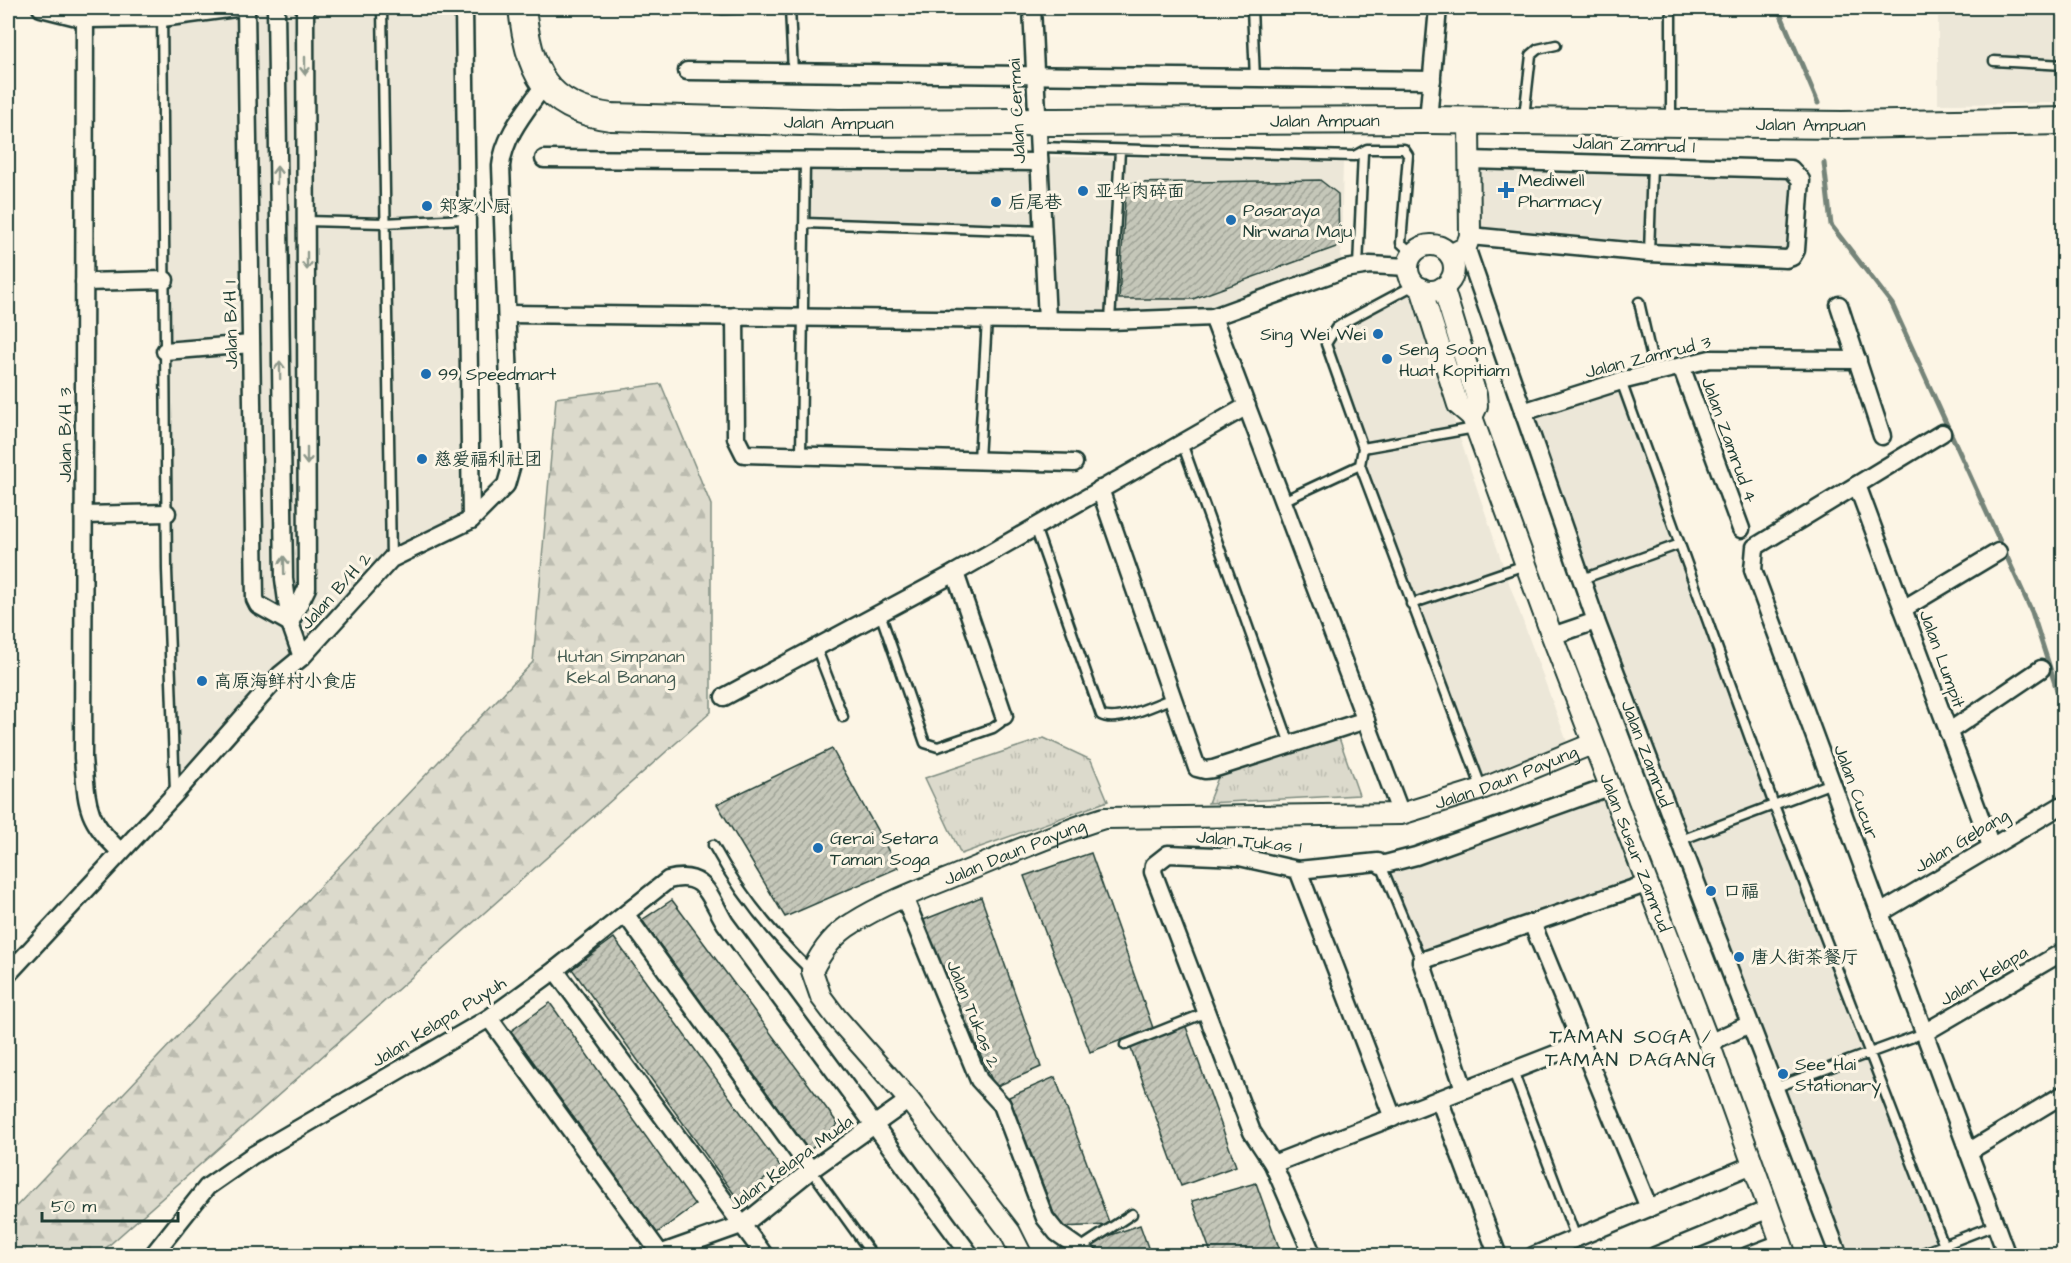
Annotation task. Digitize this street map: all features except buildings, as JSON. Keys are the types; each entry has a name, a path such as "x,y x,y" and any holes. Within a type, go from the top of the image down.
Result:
{"main road":[{"path":"522,8 526,42 544,85"},
{"name":"Jalan Ampuan","path":"544,85 558,99 586,113 610,117 839,123 1468,120 1671,124 2064,121"}],"street":[{"path":"41,8 85,13 162,13 235,8"},
{"name":"Jalan B/H 1","path":"246,8 255,599 258,605 290,623"},
{"path":"276,8 277,228 284,579 290,623 302,657"},
{"path":"290,623 307,588 305,8"},
{"path":"464,8 465,219 471,520"},
{"name":"Jalan Cermai","path":"1032,8 1047,320"},
{"path":"1428,120 1438,8"},
{"name":"Jalan B/H 3","path":"85,13 83,758 88,809 100,833 120,852"},
{"path":"687,71 1432,81"},
{"name":"Jalan B/H 2","path":"8,974 175,794 280,675 302,657 391,559 471,520 506,485 510,475 502,152 544,85"},
{"name":"Jalan Zamrud","path":"1468,120 1469,160 1462,246 1596,621 1839,1256"},
{"path":"544,159 805,161 1039,155"},
{"name":"Jalan Zamrud 1","path":"1469,160 1791,169 1796,172 1800,180 1797,250 1792,257 1786,260 1649,253"},
{"path":"277,228 307,225"},
{"path":"1473,422 1458,405 1414,273 1424,246 1432,245 1445,249 1462,246 1649,253"},
{"path":"507,314 1110,321 1213,317 1329,274 1358,267 1414,273 1436,290 1443,287 1453,272 1462,246"},
{"path":"84,282 165,280"},
{"path":"1443,287 1476,395 1477,406 1473,422"},
{"path":"1839,305 1882,436"},
{"path":"735,316 738,446 744,454 1074,463"},
{"path":"1213,317 1401,814"},
{"path":"165,351 251,344"},
{"name":"Jalan Zamrud 3","path":"1523,412 1621,381 1710,359 1858,360"},
{"name":"Jalan Zamrud 4","path":"1681,366 1741,529"},
{"path":"724,697 955,573 1247,406"},
{"name":"Jalan Susur Zamrud","path":"1473,422 1592,744 1708,1043 1784,1249"},
{"name":"Jalan Cucur","path":"1942,433 1755,547 1753,570 2007,1256"},
{"name":"Jalan Lumpit","path":"1857,485 1991,846"},
{"path":"1100,489 1197,768 1213,769 1366,720"},
{"path":"84,515 167,513"},
{"path":"1903,609 1998,552"},
{"path":"955,573 1004,716"},
{"path":"1552,636 1596,621"},
{"path":"1948,732 2041,669"},
{"name":"Jalan Daun Payung","path":"812,971 821,952 851,923 904,897 1069,829 1104,818 1401,814 1482,789 1592,744"},
{"name":"Jalan Tukas 1","path":"1313,1256 1273,1164 1252,1132 1153,872 1154,865 1168,854 1239,857 1298,870 1378,862 1381,865 1416,856 1609,787"},
{"name":"Jalan Gebang","path":"1880,913 2064,804"},
{"path":"1298,870 1393,1119"},
{"name":"Jalan Kelapa Puyuh","path":"152,1256 207,1187 253,1155 489,1018 555,970 668,880 685,875 701,882 725,923 971,1256"},
{"path":"1464,1089 1420,961 1646,884"},
{"name":"Jalan Tukas 2","path":"904,897 979,1080 1004,1110 1046,1218 1057,1233 1085,1252"},
{"path":"626,915 811,1170"},
{"path":"1532,923 1649,1208"},
{"name":"Jalan Kelapa","path":"1924,1033 2064,951"},
{"path":"555,970 744,1224 765,1256"},
{"path":"812,971 821,997 909,1100 1010,1232 1022,1256"},
{"path":"489,1018 659,1255"},
{"path":"1708,1043 1750,1024"},
{"path":"1273,1164 1581,1044"},
{"path":"1968,1152 2064,1094"},
{"path":"1439,1099 1498,1256"},
{"name":"Jalan Kelapa Muda","path":"659,1255 744,1224 811,1170 909,1100"},
{"path":"1533,1256 1752,1165"},
{"path":"1655,1256 1769,1209"},
{"path":"1747,1256 1784,1249"}],"lane":[{"path":"382,8 391,559"},
{"path":"722,9 752,8"},
{"path":"790,8 793,73"},
{"path":"1252,8 1255,79"},
{"path":"1671,8 1671,124"},
{"path":"162,13 167,513 175,794"},
{"path":"1524,121 1531,55 1538,49 1556,45"},
{"path":"1994,62 2064,65"},
{"path":"1039,155 1120,151 1354,156 1367,149 1404,149 1407,151 1401,243 1414,273 1345,322 1329,336 1326,344 1363,448 1360,465 1482,789"},
{"path":"1110,321 1120,151"},
{"path":"1358,267 1362,152"},
{"path":"801,455 805,161"},
{"path":"1649,253 1652,165"},
{"path":"307,225 465,219"},
{"path":"805,223 1043,231"},
{"path":"1639,302 1655,372"},
{"path":"979,460 987,319"},
{"path":"1621,381 1774,805 1948,1256"},
{"path":"1363,448 1473,422"},
{"path":"1182,443 1290,744"},
{"path":"1283,501 1360,465"},
{"path":"1035,527 1101,716 1111,719 1121,717 1173,698"},
{"path":"1582,579 1680,544"},
{"path":"1412,604 1525,565"},
{"path":"880,613 925,743 938,747 993,728 1004,716"},
{"path":"816,647 843,717"},
{"path":"1681,840 1832,783"},
{"path":"712,845 733,878 789,950 812,971"},
{"path":"1381,865 1420,961"},
{"path":"1125,1045 1205,1013"},
{"path":"1774,1088 1924,1033"},
{"path":"1513,1071 1576,1238"},
{"path":"811,1170 873,1256"},
{"path":"1085,1252 1132,1214"},
{"path":"1915,1256 1995,1225"}],"shaded area":[{"path":"158,8 475,8 477,523 393,566 283,681 173,806 162,480"},
{"path":"1938,8 2063,8 2063,103 1938,104"},
{"path":"802,154 1343,160 1341,263 1211,310 1053,314 1049,234 801,227"},
{"path":"1459,154 1792,162 1802,167 1807,179 1804,254 1798,263 1785,266 1478,244 1459,233"},
{"path":"1403,285 1412,296 1509,583 1574,761 1480,800 1355,463 1359,448 1322,345 1327,332 1340,318"},
{"path":"1624,373 1783,817 1949,1247 1926,1255 1832,1255 1514,408"},
{"path":"1597,784 1638,894 1417,968 1376,868 1382,858"}],"green space":[{"name":"Hutan Simpanan Kekal Banang","path":"661,384 711,505 711,712 98,1255 8,1255 8,1215 533,662 556,398"},
{"path":"1338,735 1359,795 1208,803 1219,775"},
{"path":"1044,738 1091,760 1108,801 961,854 925,778"}],"waterway":[{"path":"1778,8 1818,103"},
{"path":"1824,163 1831,225 1892,304 2032,612 2064,712"}],"place":[{"name":"Mediwell Pharmacy","path":"1506,190"},
{"name":"亚华肉碎面","path":"1083,191"},
{"name":"后尾巷","path":"996,202"},
{"name":"郑家小厨","path":"427,206"},
{"name":"Pasaraya Nirwana Maju","path":"1231,220"},
{"name":"Sing Wei Wei","path":"1378,334"},
{"name":"Seng Soon Huat Kopitiam","path":"1387,359"},
{"name":"99 Speedmart","path":"426,374"},
{"name":"慈爱福利社团","path":"422,459"},
{"name":"高原海鲜村小食店","path":"202,681"},
{"name":"Gerai Setara Taman Soga","path":"818,848"},
{"name":"口福","path":"1711,891"},
{"name":"唐人街茶餐厅","path":"1739,957"},
{"name":"See Hai Stationary","path":"1783,1074"}],"district":[{"name":"TAMAN SOGA / TAMAN DAGANG","path":"1631,1048"}]}
